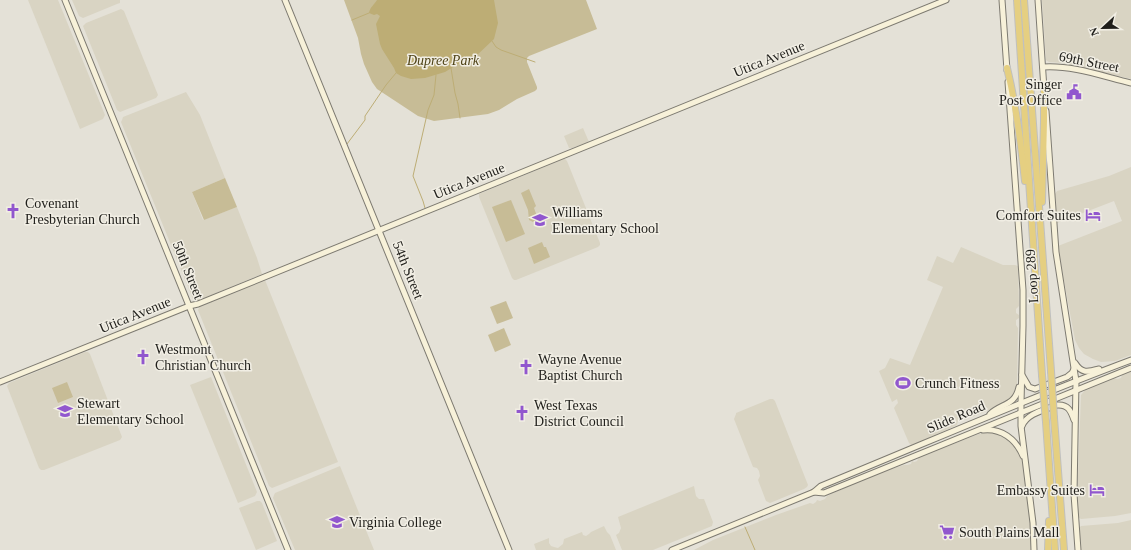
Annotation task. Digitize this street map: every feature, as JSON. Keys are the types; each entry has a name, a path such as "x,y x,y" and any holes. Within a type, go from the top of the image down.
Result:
{"highway":[{"name":"Loop 289","path":"1017,0 1055,550"},
{"name":"Loop 289","path":"1024,0 1064,550"},
{"path":"1007,68 1019,129 1026,199 1032,225"},
{"path":"1042,243 1044,86"},
{"path":"1048,550 1049,472"}],"main road":[{"name":"50th Street","path":"65,0 288,550"},
{"name":"54th Street","path":"285,0 509,550"},
{"name":"Utica Avenue","path":"0,382 189,306 198,304 946,0"},
{"path":"1002,0 1023,290 1020,403 1033,523 1034,550"},
{"path":"1038,0 1056,252 1077,390 1074,494 1078,550"},
{"name":"69th Street","path":"1043,67 1056,66 1068,68 1131,82"},
{"name":"Slide Road","path":"673,550 814,492 821,486 986,417 1131,360"},
{"path":"1021,374 1027,385 1035,389 1067,377 1072,373 1074,364"},
{"path":"1074,364 1080,370 1089,372 1118,365"},
{"name":"Slide Road","path":"814,492 824,493 1131,368"},
{"path":"986,417 994,410 1014,399 1018,393 1021,374"},
{"path":"1022,426 1026,418 1057,405 1068,408 1076,423"},
{"path":"972,433 988,430 1001,432 1017,444 1026,463"}],"shaded area":[{"path":"28,0 58,0 105,115 103,119 80,129"},
{"path":"72,0 120,0 120,3 83,18 79,16"},
{"path":"377,0 494,0 498,23 494,39 475,57 458,64 445,72 425,78 411,79 401,76 396,73 380,44 376,24 380,16 369,13"},
{"path":"1042,0 1131,0 1131,79 1062,63 1049,62 1046,60"},
{"path":"121,9 124,11 158,95 156,98 120,112 117,110 83,26 86,23"},
{"path":"186,92 200,115 225,178 192,192 203,220 237,207 262,274 197,301 193,299 121,122 123,117"},
{"path":"583,128 589,142 569,148 564,136"},
{"name":"Williams Elementary School","path":"563,159 567,161 600,245 514,280 479,194"},
{"path":"1131,167 1131,355 1115,361 1101,362 1084,354 1075,340 1063,281 1058,246 1122,221 1114,201 1057,223 1055,194 1057,191 1109,176"},
{"path":"961,247 1003,265 1018,266 1019,306 1016,309 1016,313 1019,315 1019,318 1016,320 1016,325 1018,328 1017,389 1015,396 1001,405 965,420 962,419 958,421 957,425 911,445 894,408 898,403 897,399 892,402 879,371 885,368 890,358 910,365 943,287 927,280 937,256 953,263"},
{"path":"265,280 338,462 272,488 269,486 198,310 200,306"},
{"name":"Stewart Elementary School","path":"85,352 90,354 122,437 120,440 41,470 7,386 9,383"},
{"path":"1131,371 1131,513 1081,519 1078,517 1077,503 1081,395 1086,389 1114,378 1121,378 1122,375"},
{"path":"211,377 257,492 255,496 238,503 190,385"},
{"path":"770,399 775,401 808,485 804,489 770,503 766,501 758,480 760,476 759,471 757,468 753,467 734,419 736,413"},
{"path":"988,432 1000,434 1012,441 1022,457 1030,520 1031,550 694,550 713,540 776,515 810,503 813,504 817,500 820,501 825,499 827,496 870,476 911,464 912,461 917,461 919,457"},
{"path":"340,466 374,550 295,550 273,498 275,493"},
{"path":"694,486 696,496 699,499 704,499 713,522 712,526 653,550 622,550 616,535 619,533 621,528 618,517"},
{"path":"257,501 262,503 277,541 256,550 239,508"},
{"path":"1131,520 1131,550 1081,550 1078,529 1081,526 1118,523"},
{"path":"604,526 610,535 616,550 536,550 534,544 549,538 549,543 551,546 558,548 563,544 564,539 582,532 583,535 586,536"}],"green space":[{"name":"Dupree Park","path":"344,0 586,0 597,29 527,58 527,62 537,87 535,91 517,99 499,110 488,114 434,121 418,116 377,89 372,82 364,64 358,38"},
{"path":"225,178 237,207 204,220 192,192"},
{"path":"529,189 536,206 534,208 538,219 533,222 529,220 528,210 521,193"},
{"path":"511,200 525,234 506,242 492,207"},
{"path":"542,242 550,257 534,264 528,248"},
{"path":"506,301 513,318 497,324 490,307"},
{"path":"504,328 511,345 495,352 488,335"},
{"path":"67,382 73,397 58,403 52,388"}],"waterway":[{"path":"352,20 369,13"},
{"path":"492,41 496,47 501,50 535,62"},
{"path":"451,68 460,118"},
{"path":"347,144 365,120 365,116 386,85 396,73"},
{"path":"425,208 413,176 428,110 434,95 436,75"},
{"path":"745,527 755,550"}],"place":[{"name":"Singer Post Office","path":"1074,92"},
{"name":"Covenant Presbyterian Church","path":"13,211"},
{"name":"Comfort Suites","path":"1093,215"},
{"name":"Williams Elementary School","path":"540,220"},
{"name":"Westmont Christian Church","path":"143,357"},
{"name":"Wayne Avenue Baptist Church","path":"526,367"},
{"name":"Crunch Fitness","path":"903,383"},
{"name":"Stewart Elementary School","path":"65,411"},
{"name":"West Texas District Council","path":"522,413"},
{"name":"Embassy Suites","path":"1097,490"},
{"name":"Virginia College","path":"337,522"},
{"name":"South Plains Mall","path":"947,532"}]}
